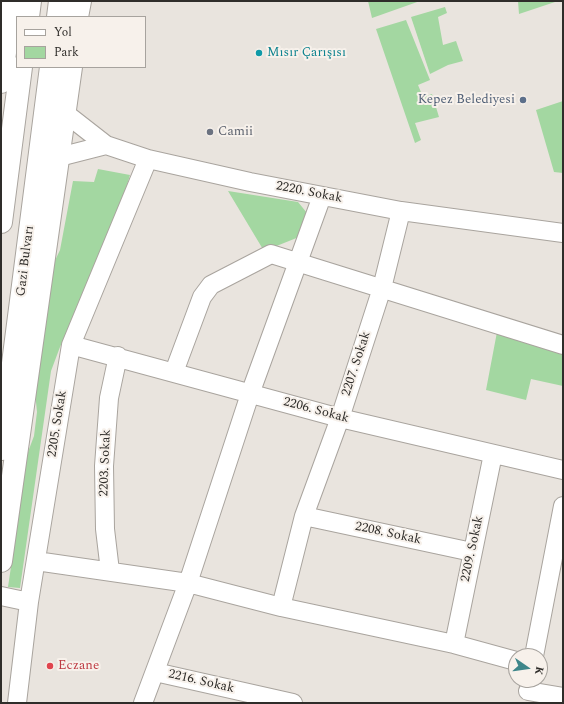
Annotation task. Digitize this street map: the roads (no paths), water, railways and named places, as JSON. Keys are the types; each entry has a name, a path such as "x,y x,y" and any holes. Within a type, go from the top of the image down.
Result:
{"highway":[{"path":"1,82 12,1"},
{"path":"28,16 30,1"},
{"path":"58,16 60,1"},
{"path":"77,16 80,1"},
{"path":"1,222 21,68"},
{"name":"Gazi Bulvarı","path":"1,454 52,68"},
{"path":"1,561 28,374 40,274 59,157 71,68"},
{"path":"13,479 5,424 28,374"}],"street":[{"path":"65,113 106,145"},
{"path":"59,157 106,145"},
{"name":"2220. Sokak","path":"106,145 148,159 322,196 401,211 563,233"},
{"name":"2205. Sokak","path":"17,703 29,602 71,345 148,159"},
{"path":"143,703 188,583 250,394 322,196"},
{"name":"2207. Sokak","path":"282,607 304,516 340,418 382,288 401,211"},
{"path":"174,372 202,297 212,285 271,254 298,261 563,345"},
{"name":"2206. Sokak","path":"71,345 118,356 340,418 563,470"},
{"name":"2203. Sokak","path":"110,571 105,530 104,466 109,398 118,356"},
{"name":"2209. Sokak","path":"454,644 493,454"},
{"path":"536,648 556,583 563,506"},
{"name":"2208. Sokak","path":"304,516 472,552"},
{"path":"36,562 110,571 188,583 282,607 454,644 508,659"},
{"path":"1,596 29,602"},
{"name":"2216. Sokak","path":"155,672 293,703"},
{"path":"528,691 563,697"}],"place":[{"name":"Mısır Çarışısı","path":"259,53"},
{"name":"Kepez Belediyesi","path":"523,100"},
{"name":"Camii","path":"210,132"},
{"name":"Eczane","path":"50,666"}]}
